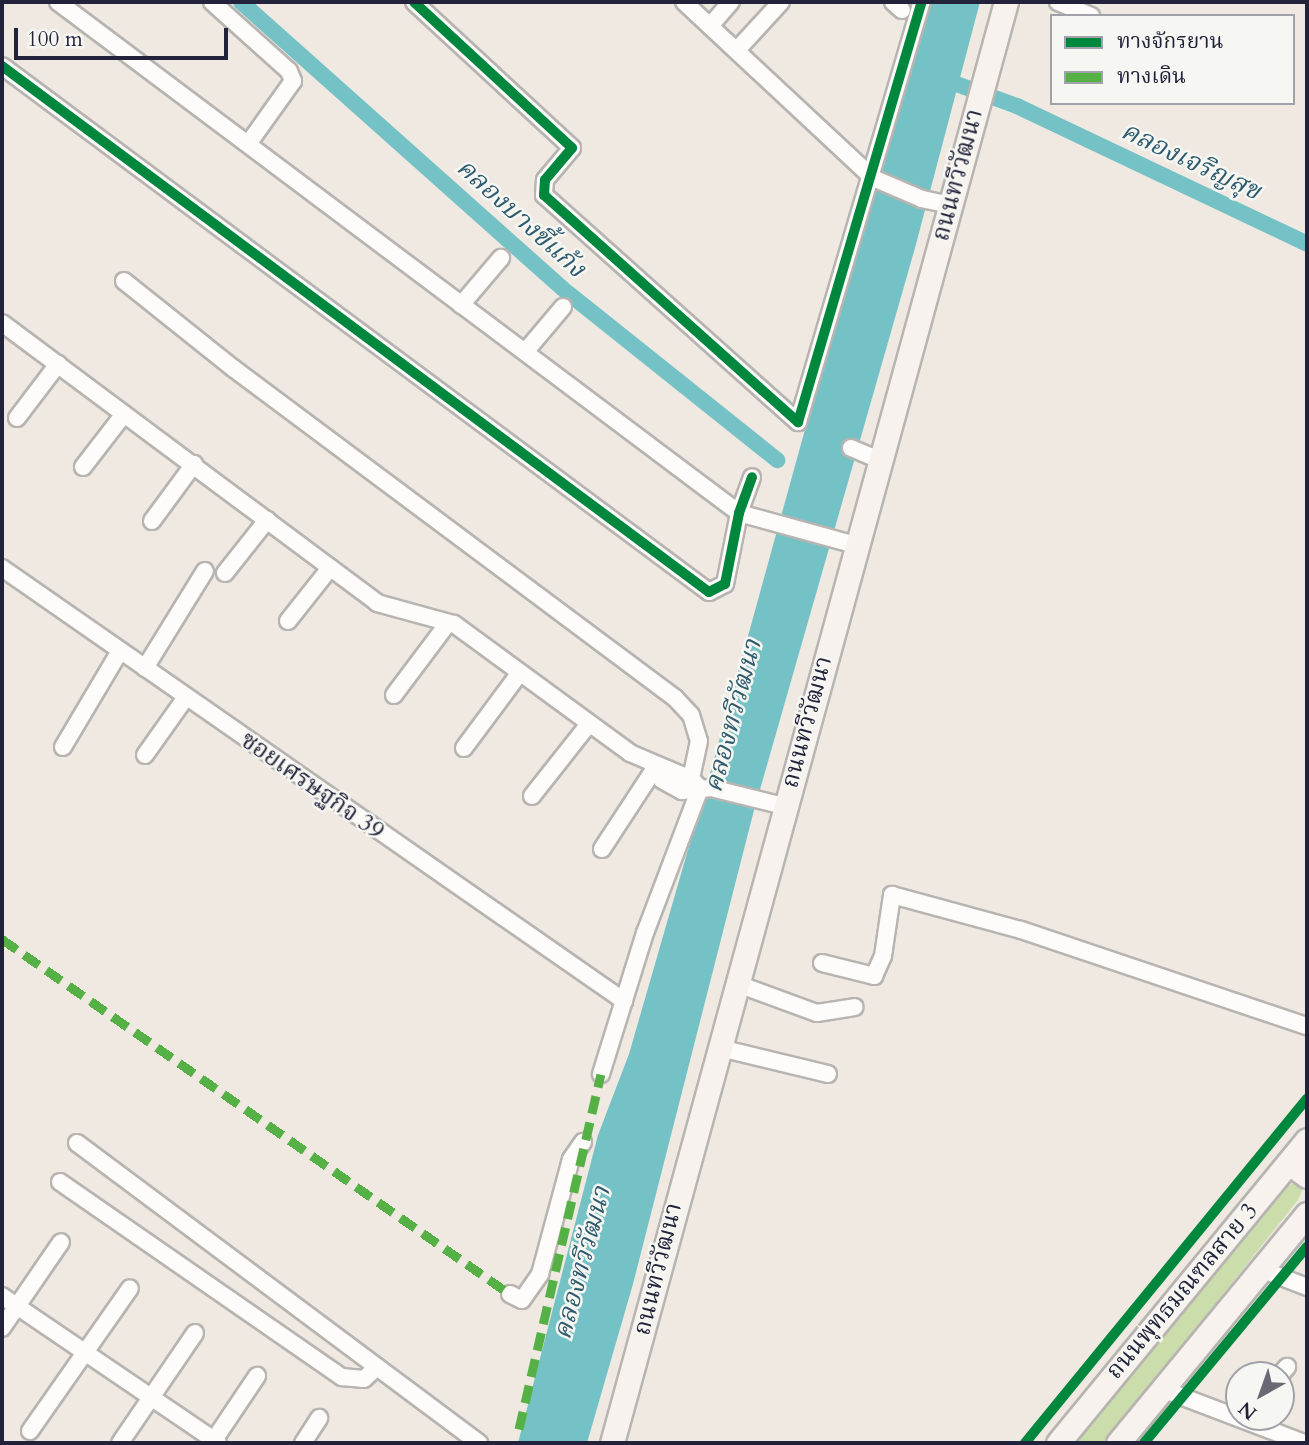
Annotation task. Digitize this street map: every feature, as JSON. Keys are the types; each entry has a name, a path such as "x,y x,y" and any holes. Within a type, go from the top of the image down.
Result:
{"main road":[{"name":"ถนนทวีวัฒนา","path":"612,1443 720,1048 735,983 1006,2"},
{"name":"ถนนพุทธมณฑลสาย 3","path":"1058,1443 1307,1140"},
{"path":"1289,1163 1307,1177"},
{"name":"ถนนพุทธมณฑลสาย 3","path":"1118,1443 1307,1214"}],"street":[{"path":"58,2 738,513 822,538 856,545"},
{"path":"212,2 293,80 248,144"},
{"path":"414,2 568,143 571,153 545,180 541,187 544,195 798,422 922,2"},
{"path":"684,2 872,177 922,199 950,205"},
{"path":"710,26 731,2"},
{"path":"737,50 781,2"},
{"path":"1058,2 1086,14"},
{"path":"2,66 709,592 725,584 738,513 751,477"},
{"path":"461,305 501,258"},
{"path":"124,281 233,368 675,698 691,715 699,741 701,785 624,1001 601,1074"},
{"path":"525,352 563,307"},
{"path":"2,323 389,609 448,623 588,724 655,768 701,785 757,797 784,806"},
{"path":"17,418 58,364"},
{"path":"83,467 124,414"},
{"path":"851,448 879,460"},
{"path":"152,521 194,464"},
{"path":"225,573 267,520"},
{"name":"ซอยเศรษฐกิจ 39","path":"2,568 624,1001"},
{"path":"288,621 330,568"},
{"path":"145,668 205,571"},
{"path":"394,695 448,623"},
{"path":"63,747 120,651"},
{"path":"464,748 519,674"},
{"path":"145,755 186,697"},
{"path":"532,796 588,724"},
{"path":"602,849 655,768"},
{"path":"822,963 874,976 883,956 892,895 1021,930 1307,1026"},
{"path":"735,983 817,1013 855,1007"},
{"path":"720,1048 828,1074"},
{"path":"510,1294 522,1300 540,1274 571,1159 583,1142"},
{"path":"77,1143 376,1368 481,1441"},
{"path":"60,1182 342,1377 364,1379 376,1368"},
{"path":"2,1328 61,1242"},
{"path":"1261,1269 1307,1287"},
{"path":"30,1431 130,1288"},
{"path":"2,1296 215,1442 257,1376"},
{"path":"120,1443 195,1333"},
{"path":"1162,1389 1225,1412"},
{"path":"303,1443 320,1418"},
{"path":"1274,1431 1304,1443"}],"green space":[{"path":"1298,1183 1303,1188 1298,1200 1105,1443 1069,1443 1289,1185"}],"water":[{"name":"คลองทวีวัฒนา","path":"923,2 980,2 915,248 753,814 633,1284 587,1443 518,1443 598,1135 629,1054 711,770"}],"waterway":[{"name":"คลองบางขี้แก้ง","path":"241,2 568,293 777,460"},
{"name":"คลองเจริญสุข","path":"940,78 1017,106 1307,244"}],"marked path":[{"path":"2,939 510,1294"},
{"path":"519,1429 601,1074"}],"cycle path":[{"path":"414,2 572,148 545,180 544,195 798,422 922,2"},
{"path":"2,66 709,592 725,584 739,513 752,477"},
{"path":"1025,1443 1307,1099"},
{"path":"1144,1443 1307,1247"}]}
